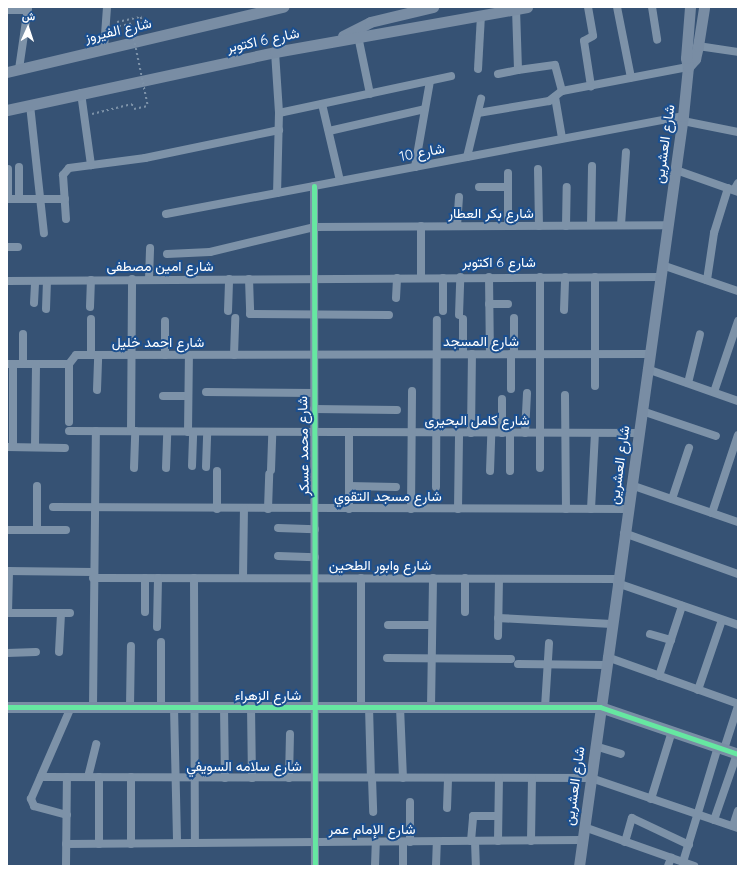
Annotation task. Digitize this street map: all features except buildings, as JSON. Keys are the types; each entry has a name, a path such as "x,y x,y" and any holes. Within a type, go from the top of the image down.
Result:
{"main road":[{"name":"شارع الفيروز","path":"7,72 283,7"},
{"path":"336,40 370,22 432,7"},
{"name":"شارع 6 اكتوبر","path":"7,110 275,52 527,7"},
{"name":"شارع العشرين","path":"579,866 606,661 683,118 688,67 686,58 690,7"},
{"name":"شارع العشرين","path":"688,67 695,59 704,7"},
{"name":"شارع الزهراء","path":"7,707 600,707 738,754"}],"street":[{"path":"104,49 108,7"},
{"path":"588,7 593,36 584,42 591,86"},
{"path":"617,7 631,78"},
{"path":"652,7 657,40"},
{"path":"7,10 28,8 19,69"},
{"path":"516,9 518,70"},
{"path":"478,69 481,15"},
{"path":"358,36 370,94"},
{"path":"698,46 738,52"},
{"path":"275,52 279,113 277,193"},
{"path":"498,74 555,65 562,138"},
{"path":"478,113 549,101 558,94 688,67"},
{"path":"279,113 451,76"},
{"path":"415,167 430,81"},
{"path":"81,93 91,165"},
{"path":"467,157 481,99"},
{"path":"322,104 340,181"},
{"path":"30,105 42,199 44,233"},
{"path":"329,131 425,110"},
{"path":"683,118 738,132"},
{"name":"شارع 10","path":"166,214 562,138 683,118"},
{"path":"66,219 64,171 91,165 145,158 279,130"},
{"path":"622,225 626,152"},
{"path":"591,225 592,166"},
{"path":"19,167 19,199"},
{"path":"8,169 8,199 65,199"},
{"path":"538,169 539,226"},
{"path":"676,170 735,188 714,233 707,280"},
{"path":"508,173 508,226"},
{"name":"شارع محمد عسكر","path":"314,186 313,354 315,432 315,866"},
{"path":"479,187 508,187"},
{"path":"566,226 567,187"},
{"path":"457,226 459,197"},
{"name":"شارع بكر العطار","path":"167,254 210,252 314,227 668,225"},
{"path":"421,226 421,278"},
{"path":"7,247 18,247"},
{"path":"149,279 150,248"},
{"path":"662,265 738,291"},
{"path":"489,277 490,354"},
{"path":"540,277 540,468"},
{"path":"564,310 565,277"},
{"path":"595,386 596,277"},
{"name":"شارع 6 اكتوبر","path":"314,278 660,277"},
{"name":"شارع امين مصطفى","path":"7,281 314,278"},
{"path":"396,298 397,278"},
{"path":"443,278 443,311"},
{"path":"460,278 461,317 467,354 471,433"},
{"path":"228,279 228,311"},
{"path":"249,279 250,314 389,315"},
{"path":"90,307 91,280"},
{"path":"132,280 131,355 134,468"},
{"path":"34,303 35,281"},
{"path":"46,309 47,281"},
{"path":"489,304 508,304"},
{"path":"234,355 235,318"},
{"path":"511,389 514,318"},
{"path":"91,319 98,390"},
{"path":"436,487 437,320"},
{"path":"165,321 165,355"},
{"path":"714,392 738,321"},
{"path":"23,364 24,334"},
{"path":"688,383 700,334"},
{"name":"شارع المسجد","path":"313,354 650,354"},
{"name":"شارع احمد خليل","path":"10,364 69,364 76,355 313,354"},
{"path":"189,355 188,396 192,466"},
{"path":"10,364 10,447 65,448"},
{"path":"35,447 36,364"},
{"name":"شارع كامل البحيرى","path":"69,364 69,427 96,431 638,433"},
{"path":"648,369 738,401"},
{"path":"411,509 412,391"},
{"path":"206,392 314,393"},
{"path":"526,393 526,433"},
{"path":"565,395 566,509"},
{"path":"163,396 188,396"},
{"path":"502,399 510,471"},
{"path":"314,409 397,410"},
{"path":"642,411 716,436"},
{"path":"93,707 93,575 96,508 96,431"},
{"path":"166,468 167,432"},
{"path":"206,467 207,432"},
{"path":"268,509 272,432"},
{"path":"350,433 350,509"},
{"path":"458,433 458,509"},
{"path":"490,471 491,433"},
{"path":"591,509 595,433"},
{"path":"712,513 738,435"},
{"path":"672,499 689,448"},
{"path":"217,471 217,509"},
{"path":"37,486 37,530"},
{"path":"349,486 396,487"},
{"path":"631,486 738,522"},
{"name":"شارع مسجد التقوي","path":"53,506 96,508 217,509 628,509"},
{"path":"243,578 244,509"},
{"path":"278,528 315,529"},
{"path":"7,530 66,530"},
{"path":"624,533 738,574"},
{"path":"278,556 315,557"},
{"path":"8,571 8,613 70,613"},
{"name":"شارع وابور الطحين","path":"8,571 145,578 499,578 618,581 682,606 738,625"},
{"path":"145,578 145,612"},
{"path":"158,578 158,627"},
{"path":"194,578 195,843"},
{"path":"361,578 365,707 371,778 372,812"},
{"path":"431,707 433,578"},
{"path":"465,578 465,612"},
{"path":"498,636 499,578"},
{"path":"659,676 682,606"},
{"path":"59,652 61,613"},
{"path":"498,618 612,624"},
{"path":"698,690 722,620"},
{"path":"388,625 432,626"},
{"path":"650,634 671,640"},
{"path":"161,642 162,707"},
{"path":"545,706 549,643"},
{"path":"130,646 130,707"},
{"path":"7,653 36,652"},
{"path":"387,658 511,659"},
{"path":"518,664 548,665 606,661 659,676 738,705 721,748 683,862"},
{"path":"67,815 32,805 31,799 71,707"},
{"path":"174,707 176,843"},
{"path":"224,707 226,778"},
{"path":"251,707 252,778"},
{"path":"400,707 403,778"},
{"path":"652,799 672,731"},
{"path":"289,778 290,734"},
{"path":"88,777 96,744"},
{"path":"595,746 621,754"},
{"path":"714,820 738,754"},
{"name":"شارع سلامه السويفي","path":"40,777 591,778 735,827"},
{"path":"66,866 67,777"},
{"path":"99,777 99,844"},
{"path":"131,778 131,844"},
{"path":"448,778 448,808"},
{"path":"498,841 499,778"},
{"path":"531,841 532,778"},
{"path":"403,866 407,842 410,802"},
{"path":"735,827 738,811"},
{"path":"476,866 473,841 473,816 498,816"},
{"path":"625,842 632,818 689,845"},
{"path":"584,827 625,842 670,862 683,862 693,866"},
{"name":"شارع الإمام عمر","path":"66,844 582,840"},
{"path":"375,866 376,842"},
{"path":"436,842 436,866"}],"path":[{"path":"84,116 132,104 134,109 148,106 132,24 118,27 116,22 141,17 143,30"}],"cycle path":[{"path":"314,186 315,866"},
{"path":"7,707 600,707 738,754"}]}
